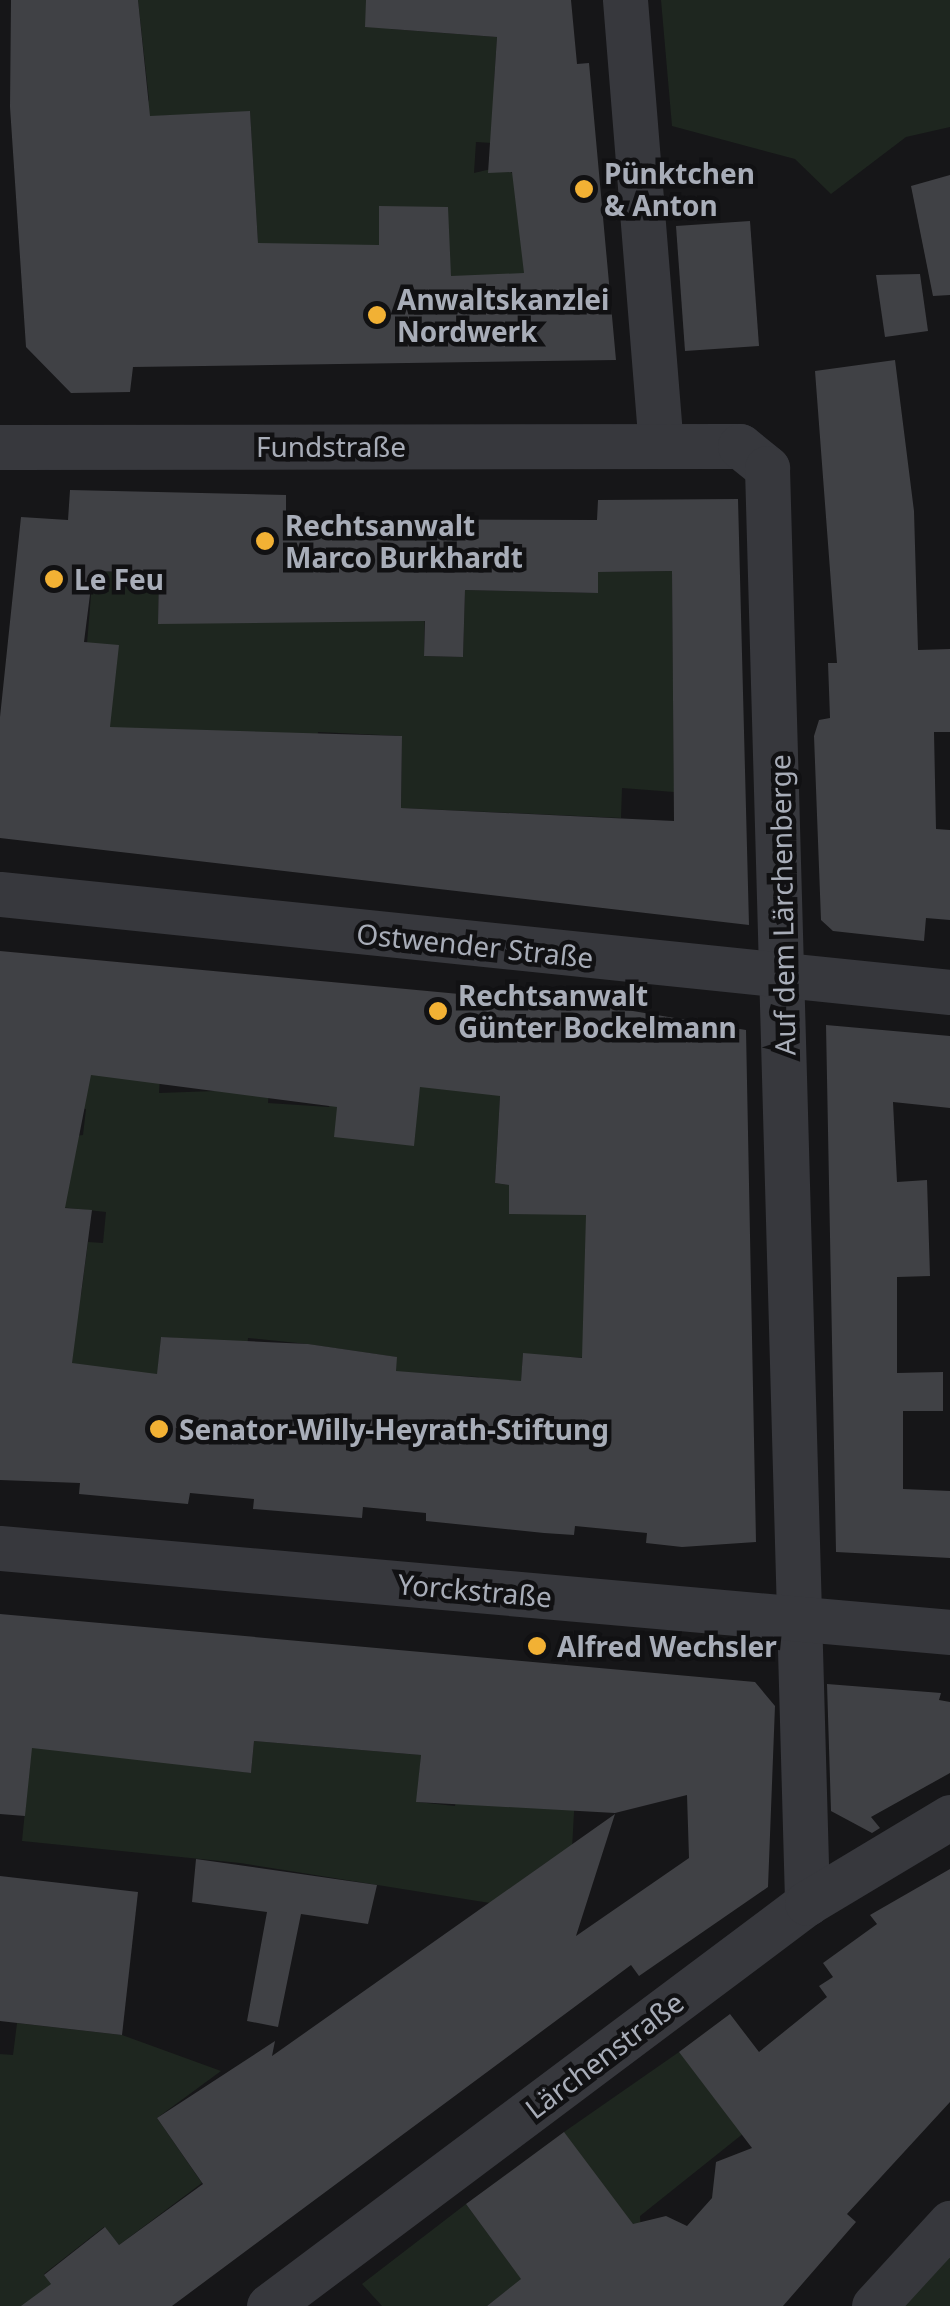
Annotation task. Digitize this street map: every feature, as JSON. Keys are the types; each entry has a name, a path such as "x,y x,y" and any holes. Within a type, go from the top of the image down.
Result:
{"street":[{"path":"625,0 661,445"},
{"name":"Fundstraße","path":"0,446 661,445"},
{"name":"Auf dem Lärchenberge","path":"661,445 740,446 767,468 774,492 796,1619 808,1903"},
{"name":"Ostwender Straße","path":"0,894 950,992"},
{"name":"Yorckstraße","path":"0,1548 950,1632"},
{"name":"Lärchenstraße","path":"268,2306 808,1903 950,1818"},
{"path":"874,2306 950,2223"}],"shaded area":[{"path":"138,0 388,0 391,29 497,37 494,82 512,84 508,144 476,142 474,173 504,166 513,174 538,296 451,276 439,207 380,207 389,275 258,243 250,112 139,117 149,100"},
{"path":"661,0 950,0 950,127 906,137 831,194 795,159 672,126"},
{"path":"93,571 159,574 158,624 425,594 424,656 463,657 465,590 597,593 598,572 672,571 674,792 622,788 621,818 401,808 402,736 318,732 311,810 80,728"},
{"path":"49,1028 161,1062 159,1093 269,1089 268,1103 329,1107 332,1075 413,1145 424,1050 500,1096 495,1183 509,1185 587,1071 587,1358 523,1354 520,1397 478,1377 419,1373 414,1427 392,1423 396,1357 307,1344 248,1338 242,1406 222,1341 161,1337 156,1393 0,1368 42,1291 81,1295 88,1242 103,1243 106,1212 41,1205 74,1136 83,1135 86,1109 43,1103"},
{"path":"464,1733 576,1775 571,1868 550,1860 490,1903 240,1863 22,1841 32,1741 251,1773 254,1741 421,1755 417,1802 455,1806"},
{"path":"17,2023 122,2035 221,2071 157,2118 202,2183 119,2245 104,2227 44,2274 68,2306 0,2306 0,2054 13,2055"},
{"path":"679,2052 769,2113 640,2216 642,2248 516,2306 505,2292 487,2306 382,2306 362,2284 466,2204 520,2277 564,2132"},
{"path":"950,2223 950,2306 874,2306"}],"building":[{"path":"11,0 138,0 150,116 250,111 258,243 379,245 379,206 448,207 451,276 524,273 512,172 488,173 497,37 365,27 366,0 571,0 577,64 589,63 616,360 133,367 130,392 71,393 26,347 10,107"},
{"path":"950,175 950,295 933,296 911,186"},
{"path":"750,221 759,346 685,351 676,226"},
{"path":"920,274 928,331 885,337 876,275"},
{"path":"895,360 914,511 918,650 950,649 950,732 934,732 936,829 950,830 950,920 926,918 924,941 833,931 821,920 814,736 819,720 830,718 828,663 837,663 815,371"},
{"path":"70,490 286,495 286,519 597,520 598,500 738,499 749,925 0,838 0,717 21,517 68,520","holes":["93,571 159,573 158,624 425,621 424,656 463,657 465,590 598,593 598,572 672,571 674,821 401,808 402,736 110,727 119,645 84,642"]},
{"path":"0,951 621,1009 746,1030 756,1542 682,1547 646,1543 647,1533 575,1526 574,1535 544,1533 426,1521 426,1513 363,1507 362,1518 253,1509 254,1499 190,1493 188,1504 79,1494 80,1483 0,1480","holes":["91,1075 337,1107 334,1137 414,1146 420,1087 500,1096 495,1183 509,1185 509,1214 586,1215 582,1358 523,1353 521,1381 396,1371 397,1357 308,1344 161,1337 157,1374 72,1363 92,1210 65,1208"]},
{"path":"826,1025 950,1036 950,1108 893,1102 897,1182 927,1180 930,1276 897,1277 897,1373 943,1372 943,1411 903,1411 903,1489 950,1491 950,1558 836,1552"},
{"path":"0,1614 755,1682 775,1706 768,1887 639,1976 631,1965 172,2306 21,2306 51,2284 44,2275 105,2227 119,2245 203,2184 157,2118 275,2041 272,2056 615,1814 576,1936 689,1858 687,1795 615,1813 416,1802 421,1755 254,1741 251,1773 32,1748 25,1816 0,1814"},
{"path":"827,1684 941,1693 939,1700 950,1702 950,1773 871,1817 880,1828 872,1833 831,1811"},
{"path":"196,1859 377,1885 368,1924 301,1914 278,2027 247,2021 267,1912 192,1902"},
{"path":"950,1869 950,2102 847,2214 856,2222 783,2306 487,2306 521,2279 466,2204 564,2132 633,2224 666,2216 687,2226 712,2198 716,2162 752,2148 679,2052 730,2014 759,2052 827,1997 819,1986 833,1977 823,1963 877,1924 870,1915"},
{"path":"0,1876 138,1892 122,2035 0,2021"}],"place":[{"name":"Pünktchen & Anton","path":"584,189"},
{"name":"Anwaltskanzlei Nordwerk","path":"377,315"},
{"name":"Rechtsanwalt Marco Burkhardt","path":"265,541"},
{"name":"Le Feu","path":"54,579"},
{"name":"Rechtsanwalt Günter Bockelmann","path":"438,1011"},
{"name":"Senator-Willy-Heyrath-Stiftung","path":"159,1429"},
{"name":"Alfred Wechsler","path":"537,1646"}]}
